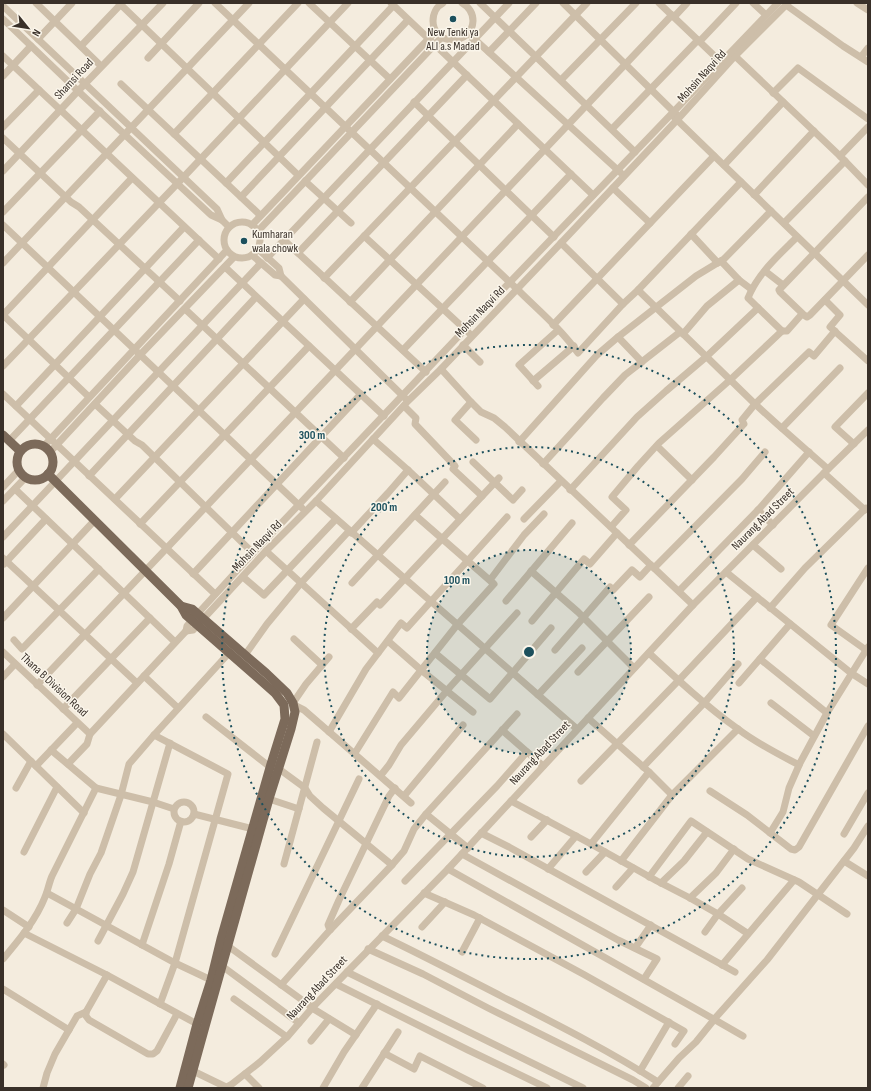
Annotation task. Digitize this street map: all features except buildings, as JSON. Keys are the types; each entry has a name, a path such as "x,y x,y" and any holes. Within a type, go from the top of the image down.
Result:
{"main road":[{"path":"6,438 20,451"},
{"path":"29,444 35,444 47,449 53,463 48,474 39,480 25,478 18,471 16,464 20,451 29,444"},
{"path":"48,474 181,606 186,615 198,619 245,655 287,693 293,704 295,712 294,718 273,767"},
{"path":"188,1088 228,946 285,719 284,704 275,693 229,653 198,619"},
{"path":"180,1088 196,1024 211,980 221,939 253,829 265,798"}],"street":[{"path":"36,3 101,66"},
{"path":"38,39 72,3"},
{"name":"Shamsi Road","path":"3,171 162,3"},
{"path":"148,58 199,3"},
{"path":"215,3 510,282 574,346 578,353 623,304 741,182"},
{"path":"3,263 249,3"},
{"path":"174,134 298,3"},
{"path":"309,3 390,79"},
{"path":"3,366 348,3"},
{"path":"480,3 635,152"},
{"path":"267,258 509,3"},
{"path":"489,52 536,3"},
{"path":"563,3 651,89 714,156 868,305"},
{"path":"324,278 587,3"},
{"path":"561,80 636,3"},
{"path":"659,3 723,64"},
{"path":"37,684 625,64 687,3"},
{"path":"612,130 736,3"},
{"path":"753,3 766,15"},
{"name":"Mohsin Naqvi Rd","path":"68,764 87,744 90,734 175,642 186,631 193,630 198,619 215,594 253,553 384,416 405,401 441,369 678,119 723,64 778,3"},
{"path":"857,3 868,10"},
{"path":"81,46 120,4 298,175"},
{"path":"226,183 355,46 392,4 593,195"},
{"path":"440,4 434,15 434,28 442,37 448,40 454,40 461,39 468,34 473,23 470,10 466,4"},
{"path":"787,4 868,62"},
{"name":"Mohsin Naqvi Rd","path":"198,619 243,577 266,551 316,501 405,401 426,372 593,195 672,113 723,64 735,56 787,4"},
{"path":"3,6 217,209 222,220 229,227"},
{"path":"3,19 177,184 211,215 222,220"},
{"path":"241,197 408,20"},
{"path":"252,224 436,31"},
{"path":"468,34 624,176"},
{"path":"258,231 442,37"},
{"path":"3,76 31,46"},
{"path":"861,57 868,48"},
{"path":"3,56 219,259"},
{"path":"735,56 868,185"},
{"path":"773,93 798,68 868,119"},
{"path":"298,253 467,76"},
{"path":"121,84 260,215"},
{"path":"3,127 39,90"},
{"path":"414,102 554,237"},
{"path":"724,165 783,102"},
{"path":"3,212 100,111"},
{"path":"350,302 518,124"},
{"path":"784,224 842,159 868,127"},
{"path":"754,195 814,131"},
{"path":"3,138 180,301"},
{"path":"574,346 535,384 519,365 555,327 597,278 714,156"},
{"path":"403,350 571,174"},
{"path":"89,397 3,315 132,178"},
{"path":"305,182 350,223"},
{"path":"613,188 650,223"},
{"path":"868,197 779,290 802,314 807,317 868,255"},
{"path":"520,442 597,355 696,276 719,262 771,211"},
{"path":"240,222 252,224 258,231 260,240 258,249 248,258 234,257 227,250 224,241 226,231 229,227 240,222"},
{"path":"3,225 305,511"},
{"path":"16,406 184,226"},
{"path":"691,234 719,262 751,289"},
{"path":"364,236 472,336"},
{"path":"782,331 748,298 751,289 770,264 798,237"},
{"path":"6,438 30,419 199,240"},
{"path":"284,240 426,372"},
{"path":"561,243 623,304"},
{"path":"258,249 279,268 281,276 405,401 416,418 415,424 455,466 453,469 482,496"},
{"path":"47,449 50,439 227,250"},
{"path":"252,255 275,275 281,276"},
{"path":"47,449 57,445 140,355 234,257"},
{"path":"3,537 261,264"},
{"path":"225,267 384,416"},
{"path":"765,271 783,285"},
{"path":"543,464 626,375 681,333 707,306 739,280"},
{"path":"638,290 755,404 809,452 826,471 866,509 805,568 770,608"},
{"path":"89,476 256,297"},
{"path":"115,499 304,298"},
{"path":"825,300 840,315 830,327 868,361"},
{"path":"570,490 637,417 706,357 758,308"},
{"path":"185,309 344,458"},
{"path":"611,527 626,510 612,497 656,446 782,331 787,331 802,314"},
{"path":"629,545 744,424 742,420 755,404 809,352 814,356 835,332"},
{"path":"618,337 642,362"},
{"path":"463,345 480,362"},
{"path":"140,524 309,346"},
{"path":"782,428 840,368"},
{"path":"441,369 481,412 494,418 505,427 693,605"},
{"path":"854,444 835,427 868,393"},
{"path":"3,394 215,594"},
{"path":"193,574 361,394"},
{"path":"471,402 455,420 476,440"},
{"path":"95,404 134,441 142,445 155,457 253,553"},
{"name":"Naurang Abad Street","path":"226,1088 260,1062 287,1037 312,1008 368,949 468,848 693,605 868,430"},
{"path":"372,439 408,470 460,519"},
{"path":"656,446 692,480"},
{"path":"555,650 610,587 614,590 632,570 640,577 653,567 742,478 765,452"},
{"path":"679,592 758,510 809,452"},
{"path":"473,462 497,480 513,500 522,490"},
{"path":"245,655 267,624 301,583 388,493 408,470"},
{"path":"4,483 18,471"},
{"path":"3,502 25,478"},
{"path":"351,630 377,602 380,605 497,480"},
{"path":"524,519 561,480"},
{"path":"352,583 445,482"},
{"path":"15,489 175,642"},
{"path":"316,501 577,730"},
{"path":"758,510 773,525"},
{"path":"490,580 524,535 544,514"},
{"path":"355,754 392,692 399,698 457,625 494,584 415,515"},
{"path":"330,732 366,669 401,623 407,628 507,518"},
{"path":"46,519 4,562 33,586 137,683"},
{"path":"3,618 95,520"},
{"path":"243,577 264,595 336,520"},
{"path":"506,601 572,523"},
{"path":"532,621 584,559 590,564 617,533"},
{"path":"753,545 781,569"},
{"path":"266,551 378,653"},
{"path":"770,833 783,812 789,788 814,736 867,648 830,625 868,568"},
{"path":"14,640 22,649 99,569"},
{"path":"531,571 583,617 634,668"},
{"path":"726,572 851,673 868,684"},
{"path":"578,672 649,597"},
{"path":"581,781 757,597"},
{"path":"381,775 401,745 517,613"},
{"path":"63,709 150,618"},
{"path":"739,683 790,624"},
{"path":"435,653 490,699 551,628"},
{"path":"294,639 322,665"},
{"path":"388,640 447,691 474,712"},
{"path":"538,696 582,648"},
{"name":"Thana B Division Road","path":"3,652 90,734"},
{"path":"67,923 76,909 90,874 102,853 130,764 178,708 229,653"},
{"path":"649,653 738,729 799,765"},
{"path":"329,657 306,684 293,704 304,710 411,802"},
{"path":"760,659 827,713"},
{"path":"3,677 15,664"},
{"path":"644,767 705,702 738,664"},
{"path":"144,676 178,708"},
{"path":"771,703 814,736"},
{"path":"281,985 330,930 392,865 404,851 414,829 426,814 517,714"},
{"path":"206,717 273,767 305,788 310,796 392,865"},
{"path":"588,718 644,767 672,795"},
{"path":"16,788 33,764 51,750 78,723"},
{"path":"404,796 463,725"},
{"path":"710,791 747,815 791,849 795,850 799,847 868,726"},
{"path":"621,861 672,795 738,729"},
{"path":"502,730 543,766"},
{"path":"154,735 228,774 175,963 160,1004"},
{"path":"3,736 84,813"},
{"path":"284,864 317,742"},
{"path":"98,941 123,894 132,872 170,743"},
{"path":"51,750 96,788 153,802 174,809"},
{"path":"406,881 527,752"},
{"path":"591,844 649,772"},
{"path":"275,954 359,779"},
{"path":"24,852 57,787"},
{"path":"3,959 15,945 39,910 47,893 52,876 96,788"},
{"path":"330,930 328,925 336,906 389,796 395,788"},
{"path":"844,834 868,793"},
{"path":"265,798 299,809"},
{"path":"511,801 690,898 747,933"},
{"path":"180,802 187,802 193,808 194,814 187,821 181,822 174,815 174,809 180,802"},
{"path":"194,814 253,829"},
{"path":"426,814 468,848"},
{"path":"531,837 546,820"},
{"path":"649,877 691,821 734,850 794,880 847,914"},
{"path":"142,945 170,864 181,822"},
{"path":"652,1088 696,1042 714,1019 767,960 854,848 868,826"},
{"path":"661,883 684,861 707,832"},
{"path":"481,833 735,972"},
{"path":"548,869 576,836"},
{"path":"690,898 716,873 734,850"},
{"path":"586,872 605,852"},
{"path":"462,854 618,940 656,959 644,979"},
{"path":"844,861 868,876"},
{"path":"616,887 633,868"},
{"path":"448,869 743,1036"},
{"path":"722,964 794,880"},
{"path":"705,932 718,914 742,888"},
{"path":"424,892 480,918 684,1031 675,1044"},
{"path":"47,893 175,963 211,980"},
{"path":"422,928 446,902"},
{"path":"3,910 26,930 196,1024"},
{"path":"462,952 480,918"},
{"path":"635,948 651,925"},
{"path":"382,936 565,1029 658,1082"},
{"path":"228,946 312,1008 356,1035"},
{"path":"368,949 423,974 633,1080 646,1088"},
{"path":"222,966 299,1023"},
{"path":"347,972 583,1088"},
{"path":"43,1088 55,1054 77,1016 86,1012 107,975"},
{"path":"336,984 547,1088"},
{"path":"3,989 69,1030"},
{"path":"234,999 287,1037"},
{"path":"323,1088 376,1004"},
{"path":"86,1012 86,1016 89,1020 148,1054 153,1054 157,1051 177,1014"},
{"path":"311,1041 329,1019"},
{"path":"640,1071 669,1022"},
{"path":"362,1088 398,1032"},
{"path":"384,1054 414,1069 420,1056 484,1088"},
{"path":"193,1071 226,1088"},
{"path":"245,1074 259,1088"},
{"path":"678,1088 688,1076"}],"place":[{"name":"New Tenki ya ALI a.s Madad","path":"453,19"},
{"name":"Kumharan wala chowk","path":"244,241"}]}
